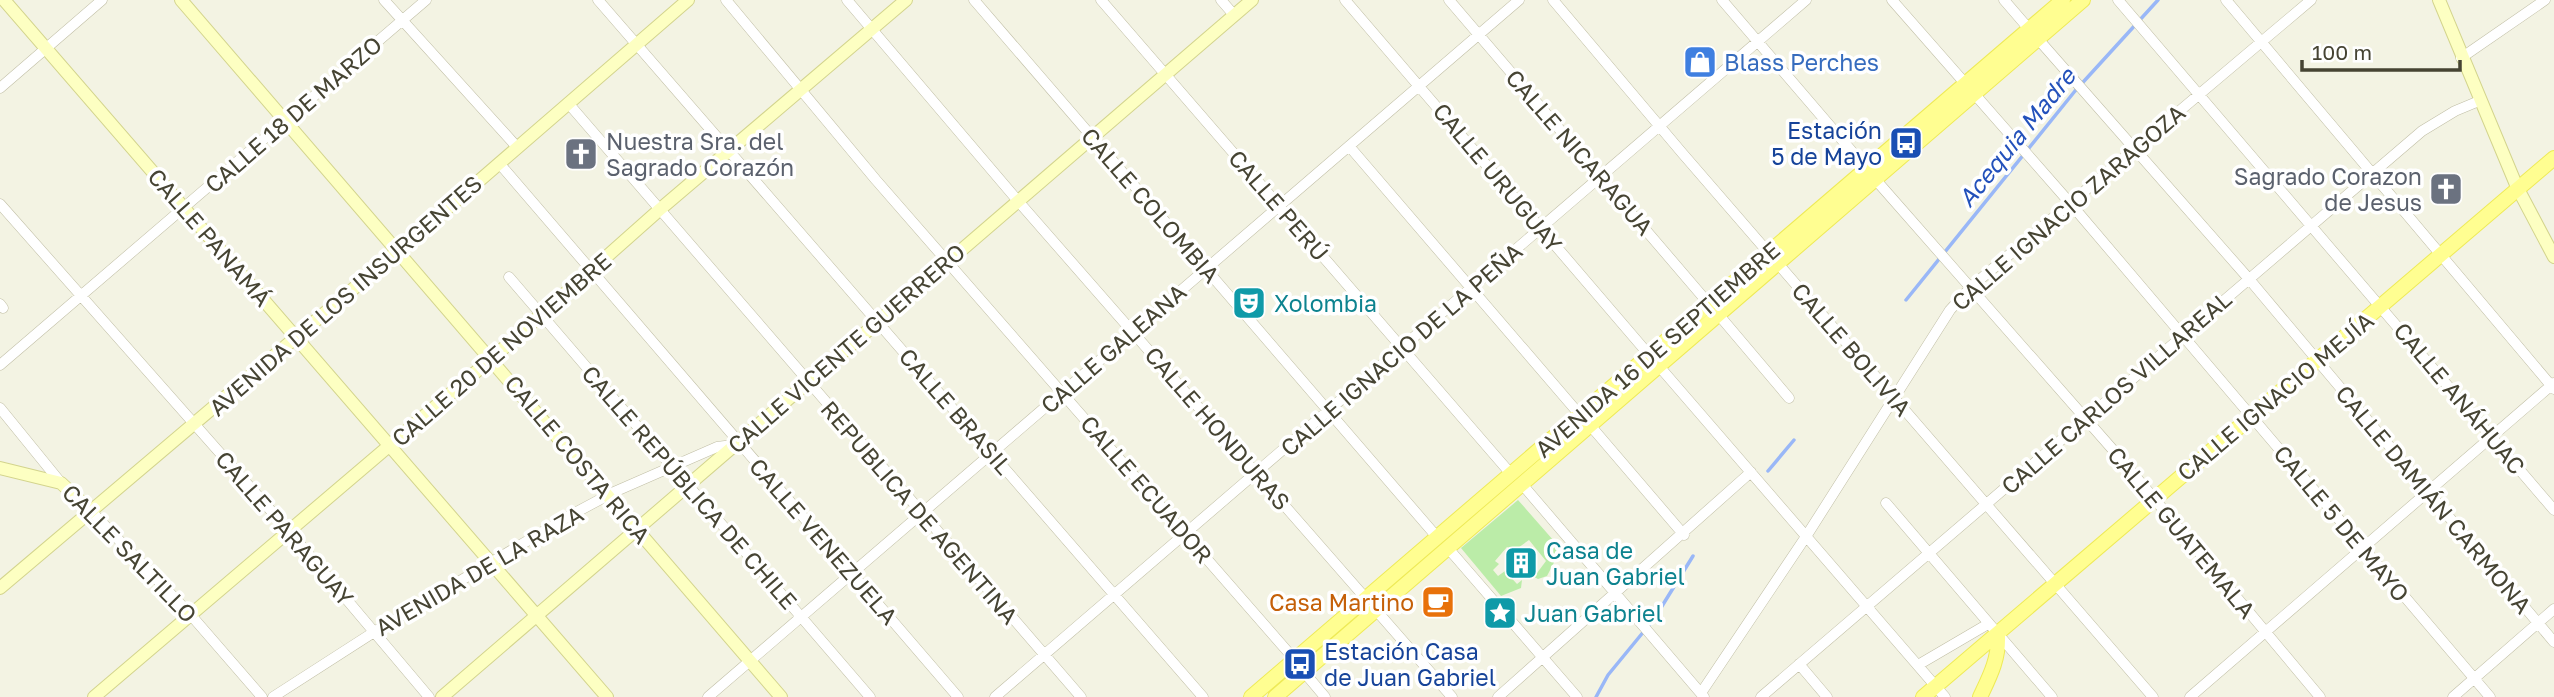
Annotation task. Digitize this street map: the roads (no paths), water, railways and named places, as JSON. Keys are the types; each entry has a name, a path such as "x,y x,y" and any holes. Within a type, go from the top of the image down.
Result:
{"main road":[{"name":"CALLE PANAMÁ","path":"4,0 391,444 607,697"},
{"name":"CALLE COSTA RICA","path":"181,0 492,358 781,697"},
{"name":"AVENIDA DE LOS INSURGENTES","path":"0,588 398,251 688,0"},
{"name":"CALLE 20 DE NOVIEMBRE","path":"94,697 543,315 658,211 906,0"},
{"name":"CALLE VICENTE GUERRERO","path":"442,697 1252,0"},
{"name":"AVENIDA 16 DE SEPTIEMBRE","path":"2033,34 2063,0"},
{"name":"AVENIDA 16 DE SEPTIEMBRE","path":"1251,697 1299,666 2033,34 2083,0"},
{"path":"2439,0 2517,187 2554,257"},
{"name":"CALLE IGNACIO MEJÍA","path":"1923,697 1940,692 2055,582 2517,187 2554,159"},
{"path":"0,468 61,483"},
{"name":"CALLE SALTILLO","path":"61,483 91,511"},
{"path":"1980,697 1999,652 1998,635"},
{"name":"AVENIDA 16 DE SEPTIEMBRE","path":"1275,697 1299,666"}],"street":[{"path":"0,88 102,0"},
{"path":"384,0 517,147"},
{"name":"CALLE 18 DE MARZO","path":"0,365 426,0"},
{"name":"CALLE BRASIL","path":"598,0 1203,697"},
{"name":"CALLE ECUADOR","path":"726,0 801,91 1325,697"},
{"name":"CALLE HONDURAS","path":"847,0 1018,201 1452,697"},
{"name":"CALLE COLOMBIA","path":"974,0 1577,697"},
{"name":"CALLE PERÚ","path":"1101,0 1703,695"},
{"path":"1221,0 1234,15"},
{"name":"CALLE URUGUAY","path":"1345,0 1868,605 1940,692"},
{"name":"CALLE NICARAGUA","path":"1449,0 1789,398"},
{"name":"CALLE GALEANA","path":"708,697 1519,0"},
{"name":"CALLE BOLIVIA","path":"1553,0 1659,127 2153,697"},
{"name":"CALLE GUATEMALA","path":"1722,0 2153,499 2320,697"},
{"name":"CALLE IGNACIO DE LA PEÑA","path":"995,697 1806,0"},
{"name":"CALLE 5 DE MAYO","path":"1892,0 2070,203 2490,697"},
{"name":"CALLE DAMIÁN CARMONA","path":"2004,0 2318,359 2554,642"},
{"name":"CALLE ANÁHUAC","path":"2118,0 2382,305 2554,510"},
{"path":"2190,697 2491,436 2553,386 2226,0"},
{"name":"CALLE IGNACIO ZARAGOZA","path":"1703,695 1807,536 1934,331 1971,287 2199,91 2311,0"},
{"path":"2461,58 2545,0"},
{"name":"CALLE CARLOS VILLAREAL","path":"1761,697 2372,173 2438,120 2479,101"},
{"name":"REPUBLICA DE AGENTINA","path":"568,103 658,211 1081,697"},
{"path":"1349,146 1684,535"},
{"name":"CALLE VENEZUELA","path":"499,163 735,443 852,573 958,697"},
{"name":"CALLE PARAGUAY","path":"0,204 288,530 429,697"},
{"name":"CALLE REPÚBLICA DE CHILE","path":"509,277 870,697"},
{"name":"CALLE SALTILLO","path":"0,408 61,483"},
{"name":"AVENIDA DE LA RAZA","path":"273,697 374,632 608,496 717,447 735,443"},
{"path":"1498,697 1684,535 1756,478"},
{"path":"1886,503 2052,697"},
{"name":"CALLE SALTILLO","path":"91,511 190,614 262,697"},
{"path":"2453,697 2554,609"},
{"path":"1918,666 1988,624"},
{"path":"1799,664 1827,697"}],"waterway":[{"name":"Acequia Madre","path":"1906,300 2075,91 2158,0"},
{"name":"Acequia Madre","path":"1768,471 1794,440"},
{"name":"Acequia Madre","path":"1596,697 1608,675 1654,619 1693,556"}],"place":[{"name":"Blass Perches","path":"1700,62"},
{"name":"Estación 5 de Mayo","path":"1906,143"},
{"name":"Nuestra Sra. del Sagrado Corazón","path":"581,154"},
{"name":"Sagrado Corazon de Jesus","path":"2446,189"},
{"name":"Xolombia","path":"1249,303"},
{"name":"Casa de Juan Gabriel","path":"1521,563"},
{"name":"Casa Martino","path":"1438,602"},
{"name":"Juan Gabriel","path":"1500,613"},
{"name":"Estación Casa de Juan Gabriel","path":"1300,664"}]}
